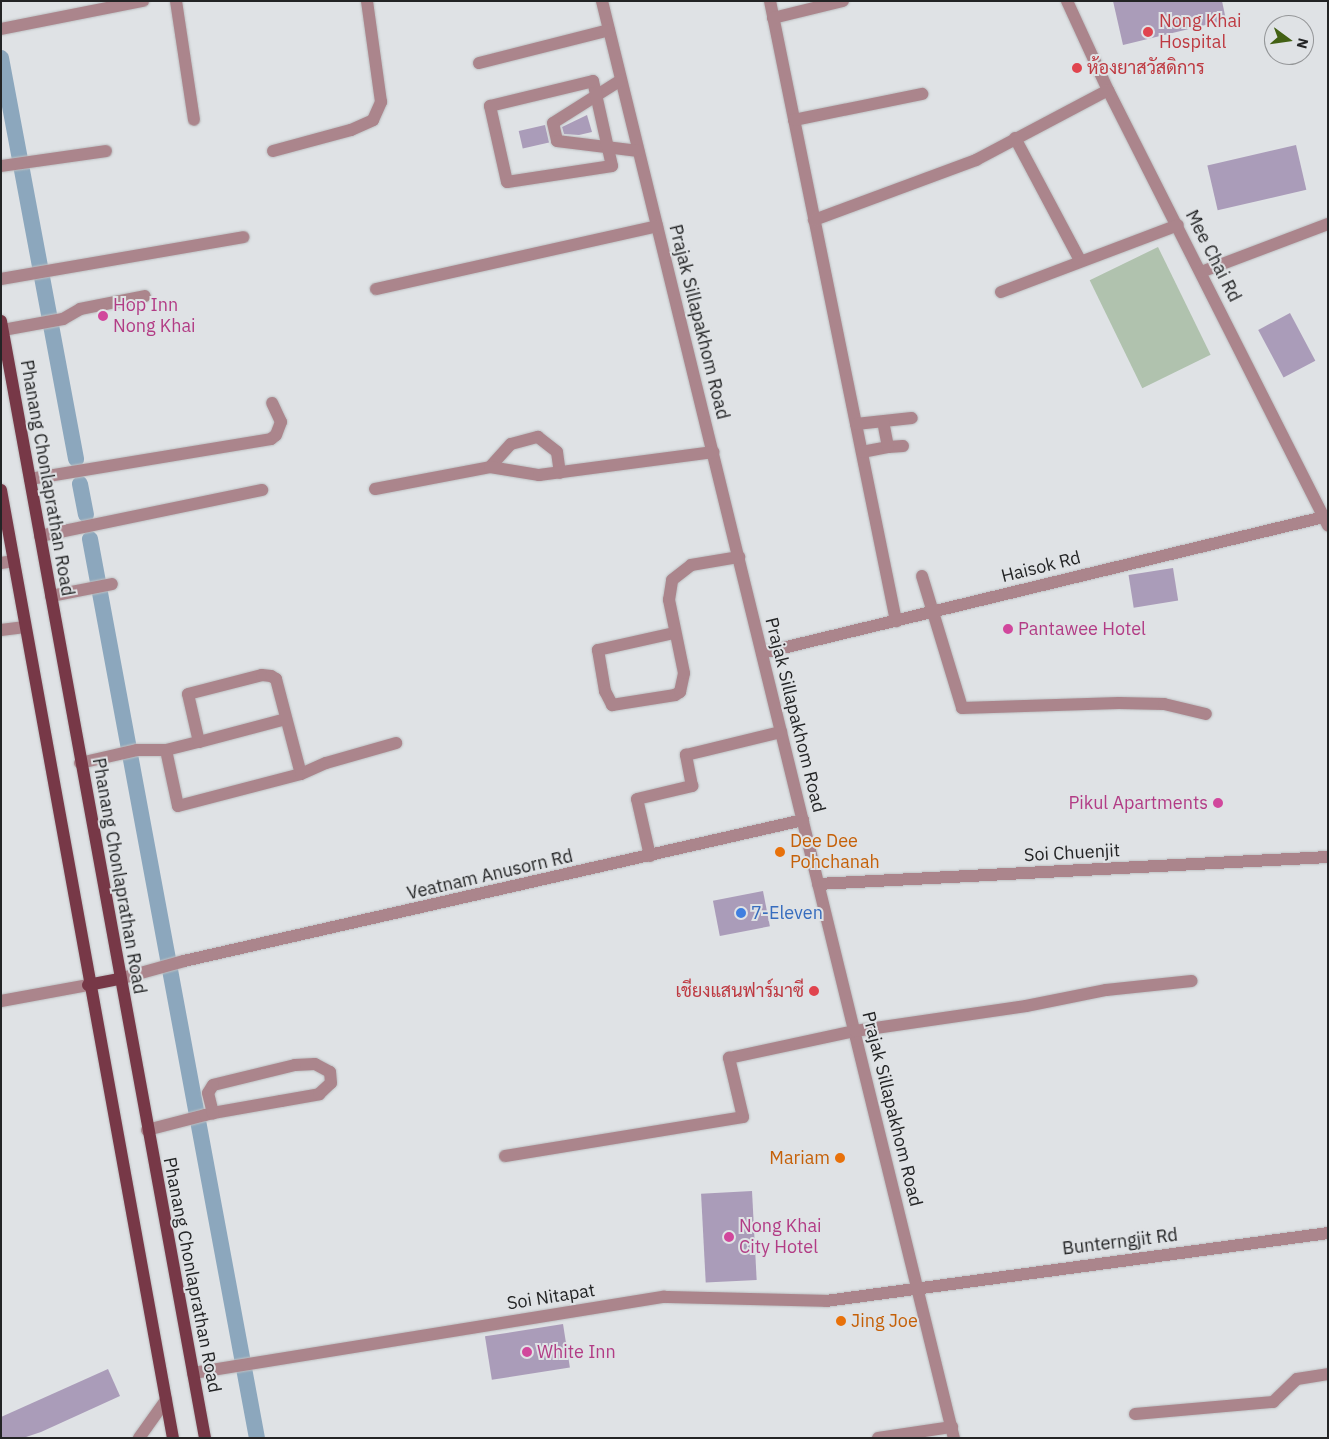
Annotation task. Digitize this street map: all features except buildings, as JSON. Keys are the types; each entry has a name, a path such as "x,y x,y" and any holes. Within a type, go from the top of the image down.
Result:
{"main road":[{"name":"Phanang Chonlaprathan Road","path":"2,325 119,979 205,1438"},
{"path":"1,490 7,562 25,627 88,984 173,1438"},
{"path":"88,984 119,979"}],"street":[{"path":"4,28 143,1"},
{"path":"176,1 194,120"},
{"path":"273,151 351,130 373,120 381,102 367,1"},
{"name":"Prajak Sillapakhom Road","path":"602,1 953,1433"},
{"path":"770,1 896,621"},
{"name":"Mee Chai Rd","path":"1068,1 1108,90 1327,520"},
{"path":"773,18 835,2"},
{"path":"479,63 609,30"},
{"path":"621,80 553,123 557,141 638,150"},
{"path":"592,81 608,148 612,166 507,182 490,106 592,81"},
{"path":"814,220 976,160 1108,90"},
{"path":"794,120 922,94"},
{"path":"1015,138 1080,260"},
{"path":"1,166 106,151"},
{"path":"1200,272 1328,224"},
{"path":"1001,292 1080,260 1178,225"},
{"path":"376,289 657,226"},
{"path":"3,278 243,236"},
{"path":"2,325 24,326 63,319 80,309 145,296"},
{"path":"30,479 271,439 276,434 281,422 272,403"},
{"path":"856,424 912,418"},
{"path":"883,422 888,447"},
{"path":"490,467 511,444 520,439 538,437 557,452 560,473"},
{"path":"862,452 903,446"},
{"path":"375,489 490,467 539,475 714,452"},
{"path":"40,536 262,490"},
{"name":"Haisok Rd","path":"762,653 1327,520"},
{"path":"674,633 598,650 605,691 612,705 675,695 680,692 684,673 674,633 669,590 678,572 691,565 739,557"},
{"path":"922,576 962,708 1119,703 1164,704 1206,714"},
{"path":"50,596 108,585"},
{"path":"1,630 25,627"},
{"path":"199,742 188,694 262,675 271,676 276,679 301,774"},
{"path":"80,762 137,750 166,750 286,719"},
{"path":"650,856 637,799 692,786 686,756 781,732"},
{"path":"166,750 178,806 301,774 396,743"},
{"name":"Veatnam Anusorn Rd","path":"119,979 184,961 803,820"},
{"name":"Soi Chuenjit","path":"818,884 1328,857"},
{"path":"505,1156 743,1116 729,1058 855,1031 1026,1006 1106,990 1192,981"},
{"path":"1,1001 88,984"},
{"path":"148,1130 209,1114 319,1094 331,1083 330,1072 323,1066 295,1065 213,1085 208,1093 209,1114"},
{"name":"Bunterngjit Rd","path":"917,1286 1328,1233"},
{"name":"Soi Nitapat","path":"193,1373 254,1361 664,1297 826,1301 917,1286"},
{"path":"1135,1414 1273,1402 1303,1376 1328,1374"},
{"path":"138,1438 166,1400"},
{"path":"878,1438 953,1433"}],"green space":[{"path":"1158,247 1211,355 1142,388 1090,280"}],"waterway":[{"path":"1,58 76,459"},
{"path":"80,484 86,514"},
{"path":"90,539 257,1438"}],"place":[{"name":"Nong Khai Hospital","path":"1148,32"},
{"name":"ห้องยาสวัสดิการ","path":"1077,68"},
{"name":"Hop Inn Nong Khai","path":"103,316"},
{"name":"Pantawee Hotel","path":"1008,629"},
{"name":"Pikul Apartments","path":"1218,803"},
{"name":"Dee Dee Pohchanah","path":"780,852"},
{"name":"7-Eleven","path":"741,913"},
{"name":"เชียงแสนฟาร์มาซี","path":"814,991"},
{"name":"Mariam","path":"840,1158"},
{"name":"Nong Khai City Hotel","path":"729,1237"},
{"name":"Jing Joe","path":"841,1321"},
{"name":"White Inn","path":"527,1352"}]}
